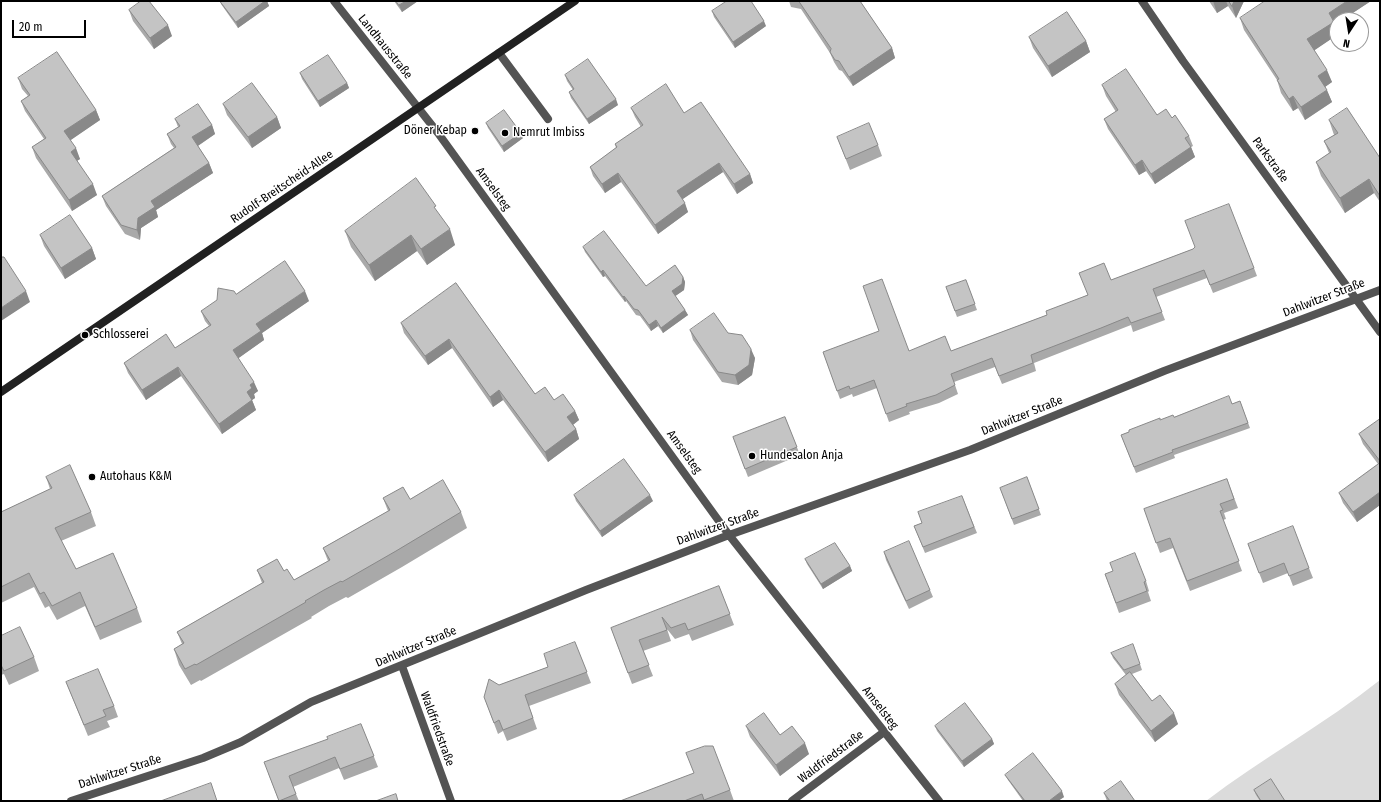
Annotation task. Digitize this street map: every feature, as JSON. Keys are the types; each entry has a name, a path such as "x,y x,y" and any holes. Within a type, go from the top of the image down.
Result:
{"street":[{"name":"Landhausstraße","path":"334,1 419,109"},
{"name":"Rudolf-Breitscheid-Allee","path":"1,392 419,109 575,1"},
{"name":"Parkstraße","path":"1142,1 1183,61 1380,332"},
{"path":"499,53 548,119"},
{"name":"Amselsteg","path":"419,109 729,535 939,801"},
{"name":"Dahlwitzer Straße","path":"71,801 203,758 241,742 310,702 402,666 558,601 729,535 970,450 1164,371 1380,290"},
{"name":"Waldfriedstraße","path":"402,666 451,801"},
{"name":"Waldfriedstraße","path":"792,801 884,732"}],"shaded area":[{"path":"1380,680 1380,801 1206,801 1227,785 1359,696"}],"building":[{"path":"141,1 149,1 168,25 150,38 129,10"},
{"path":"220,1 265,1 236,22"},
{"path":"396,1 406,1 399,5"},
{"path":"727,1 751,1 764,21 733,42 712,11"},
{"path":"799,1 860,1 892,48 849,77 839,61 835,60 830,52 831,49"},
{"path":"1229,1 1234,1 1232,6"},
{"path":"1265,1 1347,1 1329,12 1329,25 1307,39 1327,70 1318,76 1327,90 1301,107 1293,96 1289,99 1277,80 1279,79 1240,18"},
{"path":"1067,12 1086,41 1048,66 1029,37"},
{"path":"57,52 96,110 64,131 76,148 71,152 93,184 69,200 32,147 46,138 21,101 30,95 18,78"},
{"path":"328,55 347,83 318,101 300,73"},
{"path":"588,59 616,99 587,119 569,92 574,89 565,75"},
{"path":"1126,69 1157,115 1166,109 1172,118 1175,115 1189,136 1185,138 1191,147 1151,174 1142,160 1135,165 1104,119 1118,110 1102,85"},
{"path":"252,83 277,117 248,137 223,104"},
{"path":"666,84 684,113 701,102 750,174 734,184 719,163 677,191 685,203 655,225 618,173 602,184 590,167 617,147 615,144 643,125 631,108"},
{"path":"198,104 212,125 192,137 209,163 151,201 155,207 138,218 137,230 121,225 102,196 176,147 167,134 180,126 175,119"},
{"path":"1347,108 1380,158 1380,196 1369,179 1340,198 1316,162 1331,152 1324,141 1338,133 1329,120"},
{"name":"Nemrut Imbiss","path":"504,110 521,133 502,146 486,123"},
{"path":"869,123 878,145 846,159 837,137"},
{"path":"416,178 450,229 421,249 411,235 369,265 345,231"},
{"path":"1229,204 1254,268 1210,285 1204,270 1153,289 1162,312 1131,323 1128,317 1031,355 1033,363 999,376 992,358 951,374 955,385 936,395 906,404 907,406 886,414 874,380 850,389 849,386 837,391 823,352 879,331 863,286 882,279 909,351 945,336 951,351 1047,315 1046,311 1088,295 1079,273 1104,263 1111,280 1193,249 1195,247 1185,221"},
{"path":"70,215 92,248 61,268 40,235"},
{"path":"604,231 646,286 675,265 683,277 682,284 672,291 685,310 661,328 656,320 649,325 638,310 634,309 624,296 623,297 603,270 601,272 583,247"},
{"path":"1,257 4,257 26,291 1,308"},
{"path":"285,261 305,291 256,324 261,331 233,350 254,382 250,385 252,388 247,392 252,400 219,424 178,367 142,390 124,363 166,334 175,348 211,325 201,311 217,300 218,288 234,291 236,294"},
{"path":"966,280 975,304 955,311 946,287"},
{"path":"456,283 535,394 545,387 554,400 563,394 575,411 567,417 576,429 545,452 499,390 490,397 449,339 425,356 401,323"},
{"path":"714,313 728,333 742,335 751,349 749,365 735,375 718,372 690,330"},
{"path":"1229,396 1232,404 1240,401 1248,423 1172,450 1173,452 1134,467 1121,435 1129,432 1129,430 1160,418 1160,420 1173,415 1174,417"},
{"path":"785,417 797,447 745,469 733,437"},
{"path":"1380,419 1380,461 1359,434"},
{"path":"624,459 650,495 600,531 574,495"},
{"path":"1380,463 1380,492 1353,512 1339,493"},
{"path":"70,465 91,512 55,528 76,569 113,553 137,608 95,627 80,592 52,606 44,592 40,594 29,573 1,587 1,512 52,488 46,477"},
{"path":"1027,477 1039,509 1012,519 1000,488"},
{"path":"1227,479 1234,499 1220,504 1223,510 1220,511 1239,561 1187,581 1170,538 1156,543 1144,509"},
{"path":"443,480 461,512 342,582 341,581 324,590 305,601 306,602 196,665 195,664 185,669 174,649 184,643 177,632 264,582 257,570 277,559 284,571 287,569 294,580 330,560 323,548 390,510 383,498 403,487 410,499"},
{"path":"962,496 974,527 923,547 914,526 922,523 918,512"},
{"path":"1293,526 1309,568 1289,576 1284,563 1259,573 1248,544"},
{"path":"909,541 930,590 906,601 884,552"},
{"path":"835,543 850,566 821,584 805,559"},
{"path":"1135,553 1146,581 1144,582 1147,591 1116,603 1105,574 1113,571 1110,563"},
{"path":"719,586 730,614 688,630 685,623 671,628 662,617 667,630 639,640 649,665 628,673 611,628"},
{"path":"20,627 34,657 4,671 1,665 1,636"},
{"path":"575,642 587,672 525,695 533,718 503,730 499,720 494,723 484,697 489,679 499,685 548,667 544,654"},
{"path":"1133,644 1140,664 1124,670 1111,653"},
{"path":"98,669 114,706 103,710 106,716 84,725 66,682"},
{"path":"1130,672 1152,701 1160,695 1174,713 1151,731 1115,684"},
{"path":"965,703 992,739 962,761 935,726"},
{"path":"764,713 780,735 792,726 805,743 776,765 746,726"},
{"path":"361,724 374,756 340,769 335,757 289,776 296,794 279,801 264,762 328,739 327,737"},
{"path":"705,746 713,746 730,790 704,800 702,794 684,801 620,801 694,773 686,753"},
{"path":"1033,753 1062,791 1049,801 1025,801 1005,775"},
{"path":"1271,779 1285,801 1261,801 1254,790"},
{"path":"1121,781 1135,801 1110,801 1104,793"},
{"path":"211,783 217,801 161,801"},
{"path":"396,794 398,801 376,801"}],"place":[{"name":"Döner Kebap","path":"475,131"},
{"name":"Nemrut Imbiss","path":"505,133"},
{"name":"Schlosserei","path":"85,335"},
{"name":"Hundesalon Anja","path":"752,456"},
{"name":"Autohaus K&M","path":"92,477"}]}
